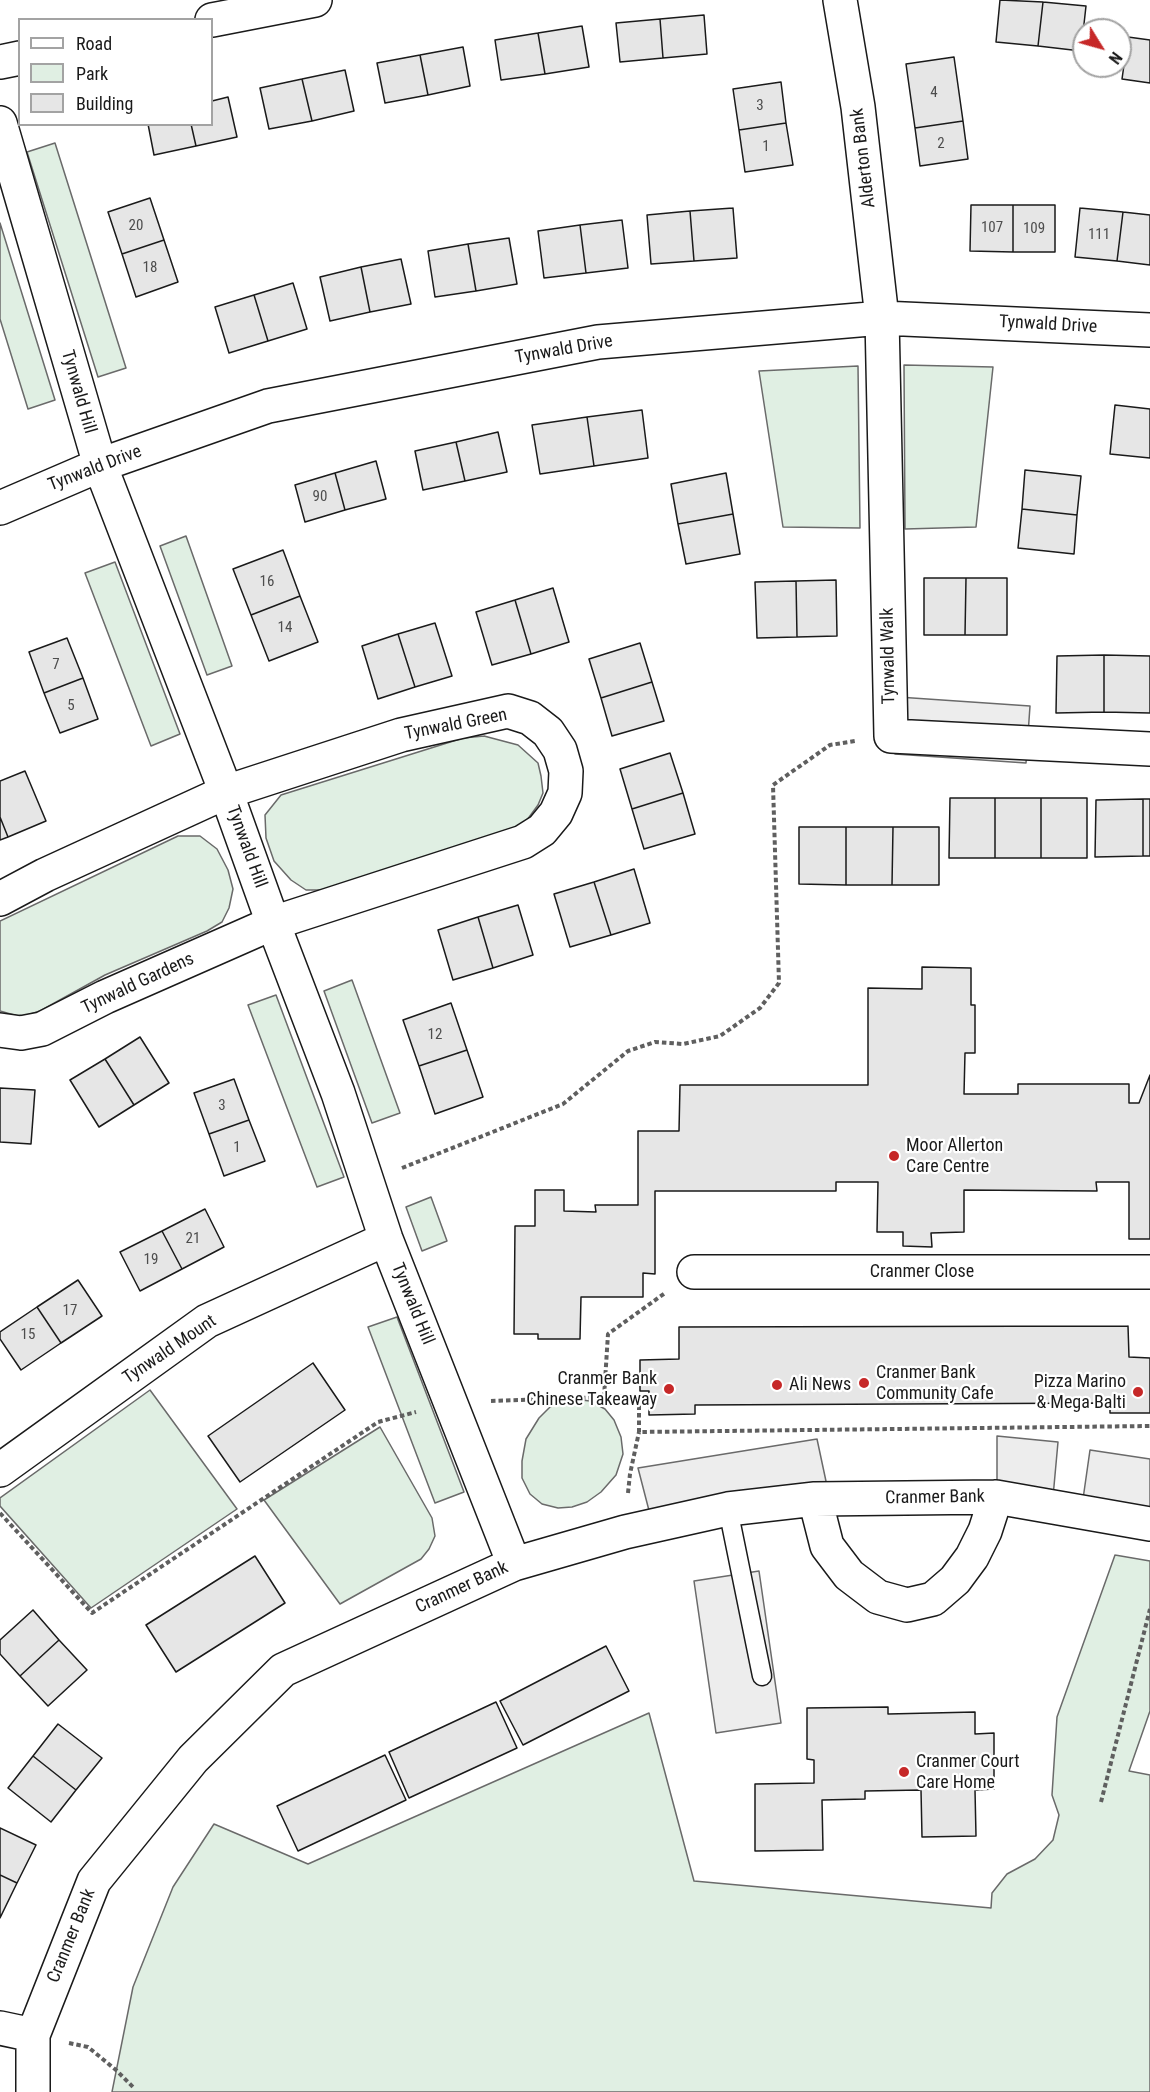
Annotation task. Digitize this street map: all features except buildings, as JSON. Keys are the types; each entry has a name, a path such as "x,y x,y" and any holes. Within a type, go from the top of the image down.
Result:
{"street":[{"path":"213,20 256,5 315,0"},
{"name":"Alderton Bank","path":"840,0 858,107 882,318"},
{"path":"0,62 18,58"},
{"name":"Tynwald Hill","path":"0,123 99,465 226,792 273,923 339,1093 386,1239 514,1564"},
{"name":"Tynwald Drive","path":"0,508 99,465 268,406 598,342 882,318 1150,330"},
{"name":"Tynwald Walk","path":"882,318 891,736"},
{"name":"Tynwald Green","path":"226,792 401,735 508,711 530,718 548,732 560,750 566,771 565,793 556,813 542,830 523,842 273,923"},
{"path":"891,736 1150,749"},
{"path":"0,899 45,875 226,792"},
{"name":"Tynwald Gardens","path":"0,1030 21,1033 42,1029 105,997 273,923"},
{"name":"Tynwald Mount","path":"0,1470 207,1321 386,1239"},
{"name":"Cranmer Close","path":"694,1272 1150,1272"},
{"path":"815,1499 827,1546 849,1575 879,1598 907,1605 933,1599 955,1580 972,1557 985,1531 996,1497"},
{"name":"Cranmer Bank","path":"33,2092 33,2035 94,1881 193,1759 284,1670 514,1564 626,1532 728,1509 815,1499 996,1497 1150,1524"},
{"path":"0,2028 33,2035"}],"lane":[{"path":"728,1509 762,1676"}],"path":[{"path":"367,1181 563,1104 628,1051 655,1042 683,1044 720,1036 760,1008 779,983 773,784 830,745 891,736"},
{"path":"604,1397 608,1334 694,1272"},
{"path":"0,1512 92,1613 378,1422 451,1403 639,1396 639,1432 630,1474 626,1532"},
{"path":"639,1432 1150,1426"},
{"path":"1101,1802 1150,1609"},
{"path":"33,2035 88,2047 135,2089"}],"green space":[{"path":"55,143 126,368 98,377 27,152"},
{"path":"0,223 55,400 28,409 0,319"},
{"path":"904,365 993,367 976,527 905,529"},
{"path":"858,366 860,528 783,527 759,371"},
{"path":"186,536 232,666 207,675 160,546"},
{"path":"115,562 180,734 151,746 85,573"},
{"path":"484,736 518,745 538,763 543,793 538,805 527,820 508,832 324,890 306,890 291,880 274,861 266,838 265,815 281,795 463,738"},
{"path":"178,836 200,836 217,849 228,870 233,889 229,908 222,922 207,931 105,975 40,1011 21,1017 0,1011 0,921"},
{"path":"352,980 400,1113 372,1123 324,991"},
{"path":"276,995 344,1177 317,1187 248,1005"},
{"path":"431,1197 447,1241 422,1251 406,1207"},
{"path":"397,1317 464,1492 435,1503 368,1327"},
{"path":"150,1390 237,1509 91,1608 0,1506 0,1498"},
{"path":"573,1399 590,1401 605,1409 614,1420 621,1437 623,1454 616,1475 601,1492 587,1502 572,1507 558,1508 542,1504 530,1494 522,1478 522,1461 526,1439 539,1418 550,1407"},
{"path":"380,1427 432,1518 435,1536 421,1559 340,1604 264,1500"},
{"path":"1115,1555 1150,1561 1150,1711 1129,1771 1150,1775 1150,2092 112,2092 133,1987 173,1887 214,1824 308,1864 649,1713 694,1881 991,1908 992,1893 1007,1874 1035,1859 1053,1840 1059,1815 1052,1795 1057,1717"}],"shaded area":[{"path":"898,697 1030,706 1026,763 895,754"},
{"path":"997,1436 1058,1442 1052,1508 997,1497"},
{"path":"817,1439 830,1500 653,1526 638,1468"},
{"path":"1090,1450 1150,1459 1150,1524 1081,1513"},
{"path":"759,1571 781,1723 716,1733 694,1581"}],"place":[{"name":"Moor Allerton Care Centre","path":"894,1156"},
{"name":"Cranmer Bank Community Cafe","path":"864,1383"},
{"name":"Ali News","path":"777,1385"},
{"name":"Cranmer Bank Chinese Takeaway","path":"669,1389"},
{"name":"Pizza Marino & Mega Balti","path":"1138,1392"},
{"name":"Cranmer Court Care Home","path":"904,1772"}]}
